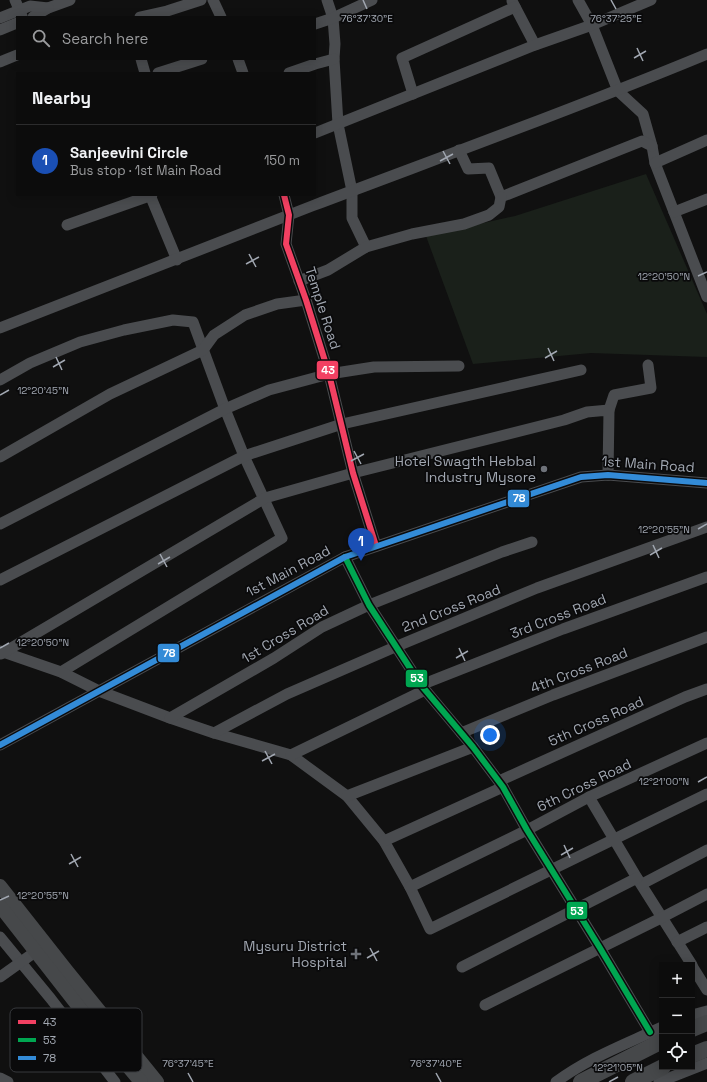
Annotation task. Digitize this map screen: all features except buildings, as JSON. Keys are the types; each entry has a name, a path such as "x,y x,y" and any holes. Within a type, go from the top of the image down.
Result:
{"highway":[{"path":"695,1028 707,1023"},
{"path":"580,1082 656,1037"},
{"path":"695,1054 707,1049"},
{"path":"633,1082 659,1069"}],"main road":[{"path":"0,886 97,1008"},
{"path":"0,906 81,1008"},
{"path":"142,1064 157,1082"},
{"path":"133,1072 141,1082"}],"street":[{"path":"0,18 19,9 31,10 48,8 70,0"},
{"path":"144,16 167,11 201,0"},
{"path":"213,0 221,16"},
{"path":"327,0 333,18 338,124 352,191 352,218 366,247"},
{"path":"316,24 333,18 372,0"},
{"path":"578,0 592,25 618,91 643,114 655,163 704,282 707,297"},
{"path":"316,133 535,45 592,25 651,0"},
{"path":"413,94 402,58 513,3 535,45"},
{"path":"0,30 16,23"},
{"path":"0,328 289,215 618,91 707,54"},
{"path":"0,62 16,55"},
{"path":"292,72 334,59"},
{"path":"141,60 145,72"},
{"path":"161,72 199,60"},
{"path":"238,60 243,72"},
{"path":"501,197 642,140 652,146"},
{"path":"655,163 707,140"},
{"path":"299,281 328,270 366,247 412,234 464,224 489,215 500,206 501,197 489,168 468,169 459,150"},
{"path":"67,225 148,196"},
{"path":"151,196 177,260"},
{"name":"Temple Road","path":"284,196 289,215 286,244 306,300 329,374 353,473 376,546"},
{"path":"674,212 707,199"},
{"path":"0,457 110,394 203,350 214,334 245,315 277,304 306,300"},
{"path":"0,380 30,362 80,342 124,330 173,320 193,322 244,456 265,498 282,538 61,672"},
{"path":"608,475 609,410 614,395 651,388 648,365"},
{"path":"0,524 225,409 269,390 329,374 374,367 460,366"},
{"path":"0,579 244,456 342,424 581,370"},
{"path":"1,652 265,498 353,473 564,420 587,412 609,410"},
{"name":"1st Main Road","path":"0,745 345,557 582,477 608,475 707,483"},
{"name":"2nd Cross Road","path":"214,733 287,694 395,647 537,588 707,527"},
{"name":"1st Cross Road","path":"170,718 274,658 322,627 369,605 502,552 532,542"},
{"path":"345,557 369,605 395,647 423,687 462,733 501,784 551,870 656,1037 619,1046 568,1073 556,1082"},
{"name":"3rd Cross Road","path":"291,755 423,687 563,629 707,577"},
{"name":"4th Cross Road","path":"462,733 707,636"},
{"path":"1,652 61,672 99,691 170,718 214,733 291,755 347,796 384,841 410,887 430,929 707,794"},
{"name":"5th Cross Road","path":"384,841 685,697 707,689"},
{"name":"6th Cross Road","path":"410,887 527,830 589,797 707,743"},
{"path":"347,796 473,747"},
{"path":"589,797 639,881 690,962"},
{"path":"462,967 576,909 707,850"},
{"path":"485,1005 707,894"},
{"path":"677,942 707,927"},
{"path":"0,937 58,1008"},
{"path":"0,977 36,952"},
{"path":"695,970 706,987"},
{"path":"695,1014 707,1011"},
{"path":"659,1082 707,1063"},
{"path":"107,1072 115,1082"},
{"path":"0,1078 8,1082"}],"shaded area":[{"path":"646,174 707,314 707,357 591,353 473,364 426,236 515,216"}],"transit line":[{"name":"43","path":"284,196 289,215 286,244 306,300 329,374 353,473 376,546"},
{"name":"78","path":"0,745 345,557 581,477 608,475 707,483"},
{"name":"53","path":"345,557 369,605 421,685 473,747 503,787 527,830 650,1032"}],"place":[{"name":"Hotel Swagth Hebbal Industry Mysore","path":"544,469"},
{"name":"Sanjeevini Circle","path":"361,561"},
{"name":"Mysuru District Hospital","path":"356,954"}]}
